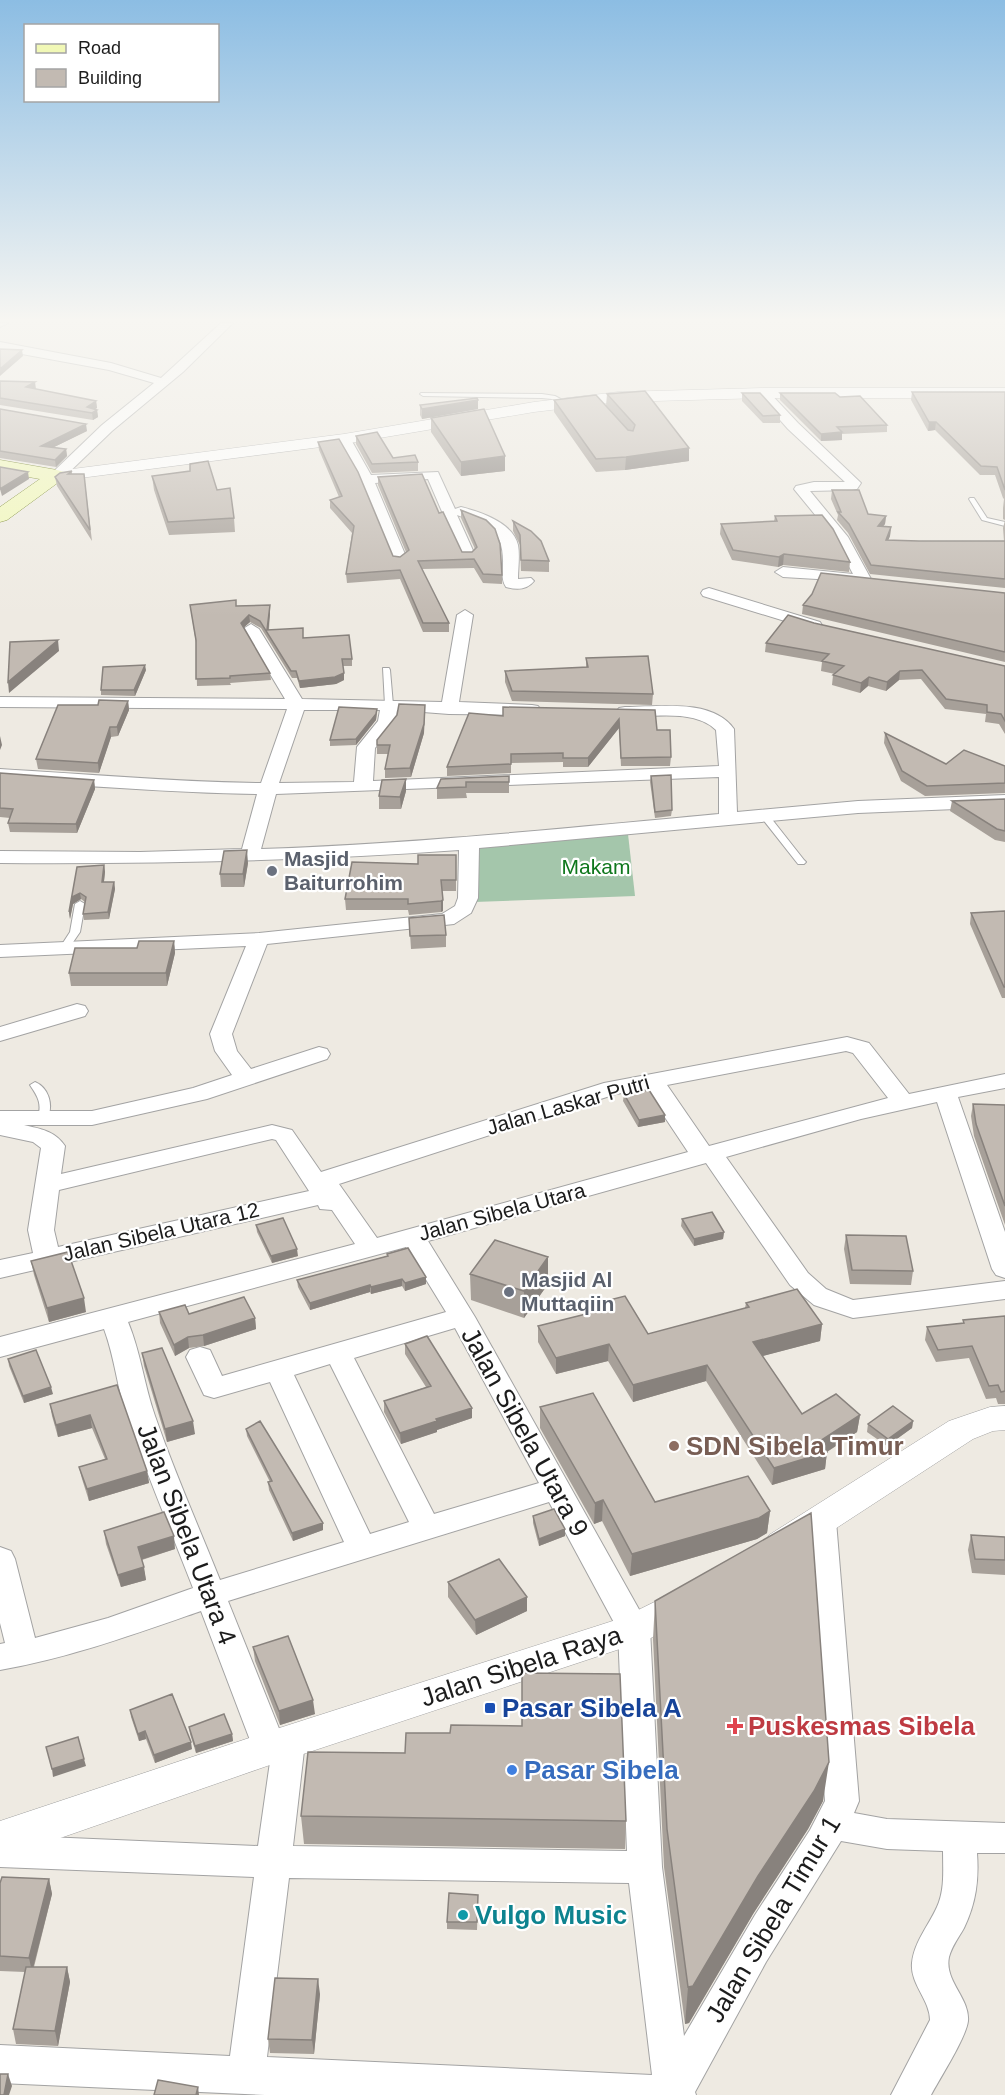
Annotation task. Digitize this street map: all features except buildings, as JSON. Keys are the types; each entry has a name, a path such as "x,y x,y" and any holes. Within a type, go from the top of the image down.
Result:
{"main road":[{"path":"0,466 57,476"},
{"path":"3,512 57,476"}],"street":[{"path":"57,476 101,427 110,421"},
{"path":"57,476 344,439 440,421"},
{"path":"783,572 869,580 841,537 801,489 814,486 852,486 854,483 788,421"},
{"path":"344,439 367,479 399,559"},
{"path":"367,479 433,471 467,555"},
{"path":"446,505 483,520 502,533 509,541 511,584 517,585 526,581"},
{"path":"710,593 830,630"},
{"path":"449,709 465,615"},
{"path":"251,629 297,705"},
{"path":"0,702 389,705 449,709 554,711"},
{"path":"250,855 268,789 297,705"},
{"path":"363,787 366,747 387,722 389,705"},
{"path":"613,712 695,713 711,717 721,724 725,729 728,819"},
{"path":"0,776 106,780 189,788 268,789 728,771"},
{"path":"0,857 140,858 347,852 470,843 858,807 1005,801"},
{"path":"0,951 259,939 447,920 464,909 468,898 470,843"},
{"path":"246,1079 224,1045 222,1030 259,939"},
{"path":"0,1034 77,1011"},
{"name":"Jalan Laskar Putri","path":"367,1249 327,1184 329,1178 612,1088 854,1045 861,1048 904,1102"},
{"path":"0,1118 92,1118 177,1100 320,1054"},
{"path":"653,1080 666,1103 708,1155 811,1293 831,1304 853,1309 1005,1290"},
{"name":"Jalan Sibela Utara","path":"0,1347 413,1237 904,1102 1005,1081"},
{"path":"945,1092 1005,1269"},
{"path":"0,1128 41,1136 53,1146 41,1230 47,1257"},
{"path":"48,1185 272,1132 284,1136 323,1196 367,1249"},
{"name":"Jalan Sibela Utara 12","path":"0,1269 323,1196"},
{"name":"Jalan Sibela Utara 9","path":"413,1237 462,1317 634,1629"},
{"name":"Jalan Sibela Utara 4","path":"113,1317 126,1350 131,1382 141,1416 211,1595 279,1745"},
{"path":"200,1357 214,1388 462,1317"},
{"path":"339,1353 427,1529"},
{"path":"278,1369 362,1548"},
{"path":"752,1563 961,1430 990,1419 1005,1418"},
{"path":"0,1559 12,1655 104,1633 211,1595 557,1488"},
{"name":"Jalan Sibela Timur 1","path":"674,2095 720,2006 833,1824 842,1801 821,1521"},
{"name":"Jalan Sibela Raya","path":"0,1840 279,1745 634,1629 713,1586"},
{"path":"0,2064 674,2095 645,1867 634,1629"},
{"path":"246,2074 274,1862 279,1745"},
{"path":"833,1824 887,1833 1005,1838"},
{"path":"910,2095 949,2023 950,2013 933,1979 930,1965 933,1948 957,1901 961,1876 959,1836"},
{"path":"0,1851 274,1862 645,1867"}],"lane":[{"path":"972,499 984,519 1005,524"},
{"path":"386,670 389,705"},
{"path":"764,815 801,862"},
{"path":"64,949 75,932 80,904"},
{"path":"35,1084 47,1099 43,1118"}],"green space":[{"name":"Makam","path":"628,834 635,896 474,902 473,845"}],"place":[{"name":"Masjid Baiturrohim","path":"272,871"},
{"name":"Masjid Al Muttaqiin","path":"509,1292"},
{"name":"SDN Sibela Timur","path":"674,1446"},
{"name":"Pasar Sibela A","path":"490,1708"},
{"name":"Puskesmas Sibela","path":"735,1726"},
{"name":"Pasar Sibela","path":"512,1770"},
{"name":"Vulgo Music","path":"463,1915"}]}
